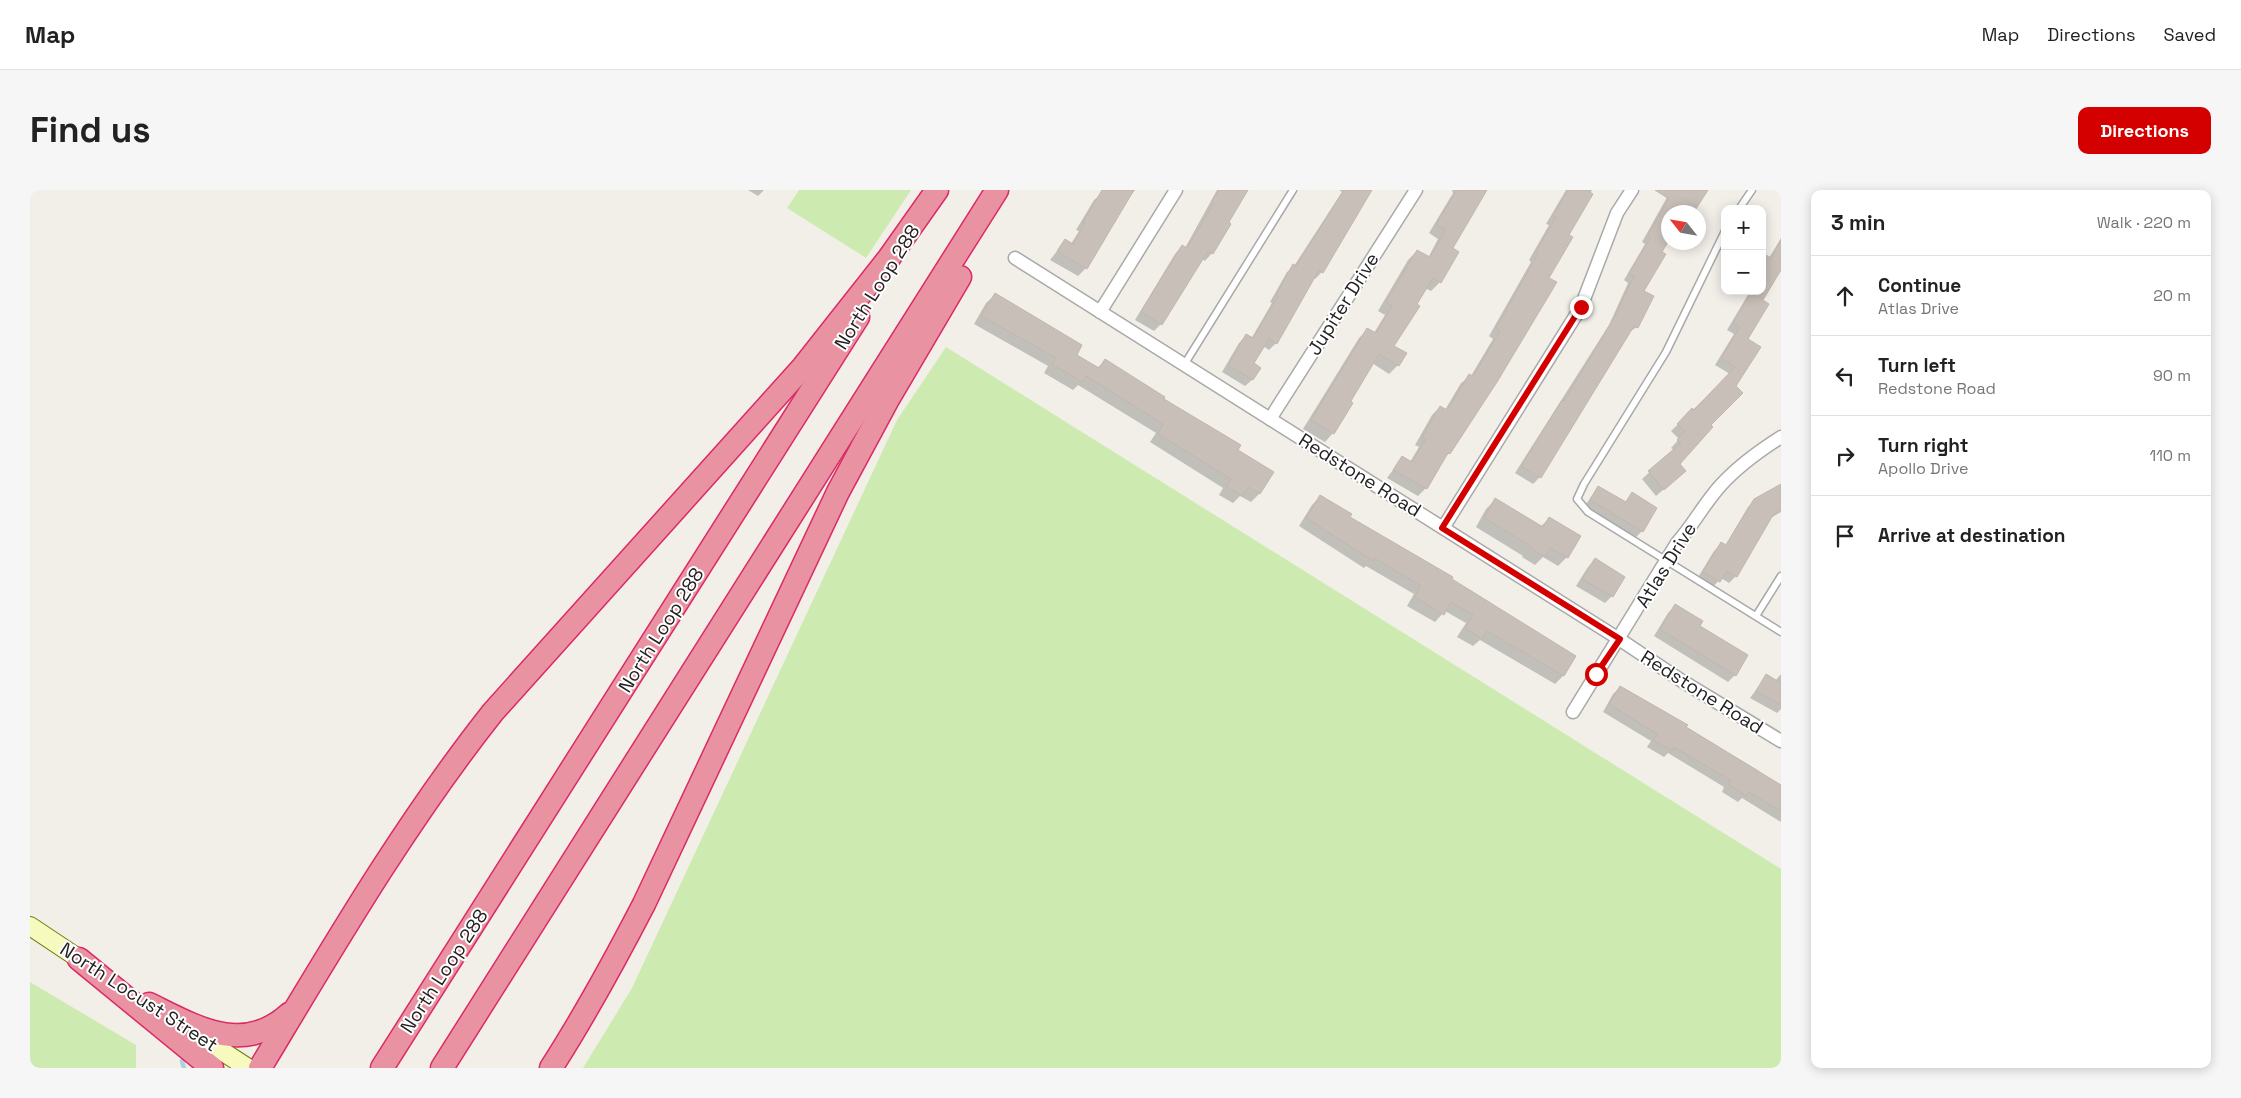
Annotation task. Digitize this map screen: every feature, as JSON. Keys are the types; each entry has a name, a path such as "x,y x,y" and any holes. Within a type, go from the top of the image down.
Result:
{"highway":[{"path":"260,1068 388,861 461,753 493,712 803,367 889,258 938,190"},
{"name":"North Loop 288","path":"386,1062 938,190"},
{"path":"442,1068 997,190"},
{"path":"551,1068 575,1031 644,904 862,446 944,302 1012,190"},
{"path":"79,959 212,1068"},
{"path":"149,1004 216,1034 233,1035 262,1031 278,1024 297,1006"}],"main road":[{"name":"North Locust Street","path":"30,926 248,1068"}],"street":[{"path":"1100,312 1176,190"},
{"name":"Jupiter Drive","path":"1270,419 1416,190"},
{"path":"1442,528 1581,307 1617,213 1632,190"},
{"name":"Redstone Road","path":"1014,258 1620,639 1682,681 1781,741"},
{"name":"Atlas Drive","path":"1573,712 1620,639 1666,560 1697,515 1721,485 1753,455 1781,437"}],"lane":[{"path":"1184,365 1293,190"},
{"path":"1743,205 1752,190"},
{"path":"1721,239 1666,352 1584,484 1577,499 1588,512 1781,632"},
{"path":"1756,616 1781,576"}],"green space":[{"path":"799,190 911,190 866,258 787,208"},
{"path":"946,347 1781,869 1781,1068 583,1068 632,988 897,420"},
{"path":"30,982 136,1045 136,1068 30,1068"}],"building":[{"path":"1102,190 1134,190 1087,269 1057,251 1065,239 1073,244 1085,223 1083,222"},
{"path":"1219,190 1248,190 1213,254 1208,251 1162,325 1141,312 1182,245 1187,248 1214,203 1212,201"},
{"path":"1344,190 1372,190 1323,273 1319,270 1277,344 1269,339 1254,363 1261,368 1253,380 1228,365 1246,334 1253,338 1278,296 1276,295 1293,264 1296,266"},
{"path":"1457,190 1487,190 1453,248 1459,252 1441,283 1433,278 1417,304 1420,306 1394,346 1407,353 1399,366 1379,354 1334,434 1311,420 1367,328 1376,333 1392,306 1386,302 1417,250 1430,257 1446,230 1436,224"},
{"path":"1568,190 1586,190 1593,194 1569,235 1573,237 1549,278 1557,282 1497,382 1450,454 1448,453 1427,489 1393,470 1402,456 1412,462 1426,439 1422,437 1440,406 1447,410 1469,374 1473,376 1500,331 1496,328 1538,254 1536,252 1556,217 1553,216"},
{"path":"1655,190 1708,190 1698,205 1666,205 1669,199"},
{"path":"1661,213 1661,250 1666,254 1644,291 1654,296 1638,328 1634,326 1541,478 1521,466 1562,400 1564,401 1615,316 1634,276 1629,273 1651,237 1648,235"},
{"path":"1781,240 1781,270 1766,295 1766,255 1771,258"},
{"path":"995,293 1082,345 1077,355 1099,368 1105,359 1165,397 1164,399 1241,445 1238,450 1274,472 1260,494 1248,487 1242,496 1226,486 1231,479 1158,434 1163,424 1086,376 1082,382 1052,364 1056,358 981,316"},
{"path":"1750,295 1754,295 1762,300 1762,295 1766,295 1763,300 1769,304 1748,339 1761,347 1736,386 1743,393 1711,425 1713,427 1680,464 1686,471 1664,490 1648,471 1681,443 1677,440 1685,431 1677,424 1692,408 1694,410 1735,367 1721,358 1740,327 1733,323"},
{"path":"1781,484 1781,510 1773,515 1737,577 1727,571 1720,582 1703,572 1721,542 1726,545 1754,499"},
{"path":"1598,486 1626,502 1632,492 1657,508 1643,532 1590,500"},
{"path":"1320,495 1352,514 1350,517 1453,577 1452,579 1576,656 1564,676 1487,631 1482,639 1465,628 1473,615 1451,602 1444,615 1415,597 1421,586 1374,558 1373,561 1306,518"},
{"path":"1495,498 1543,527 1549,517 1581,536 1568,558 1550,548 1545,557 1530,548 1531,546 1484,518"},
{"path":"1595,558 1625,577 1613,597 1582,579"},
{"path":"1675,604 1703,621 1700,626 1748,655 1736,676 1660,629"},
{"path":"1766,674 1781,683 1781,705 1756,691"},
{"path":"1620,686 1688,725 1686,727 1781,785 1781,811 1748,792 1746,796 1728,784 1730,780 1674,747 1672,751 1653,740 1657,734 1609,704"}],"waterway":[{"path":"182,1061 184,1068"}],"route":[{"path":"1581,307 1442,528 1620,639 1596,674"}]}
